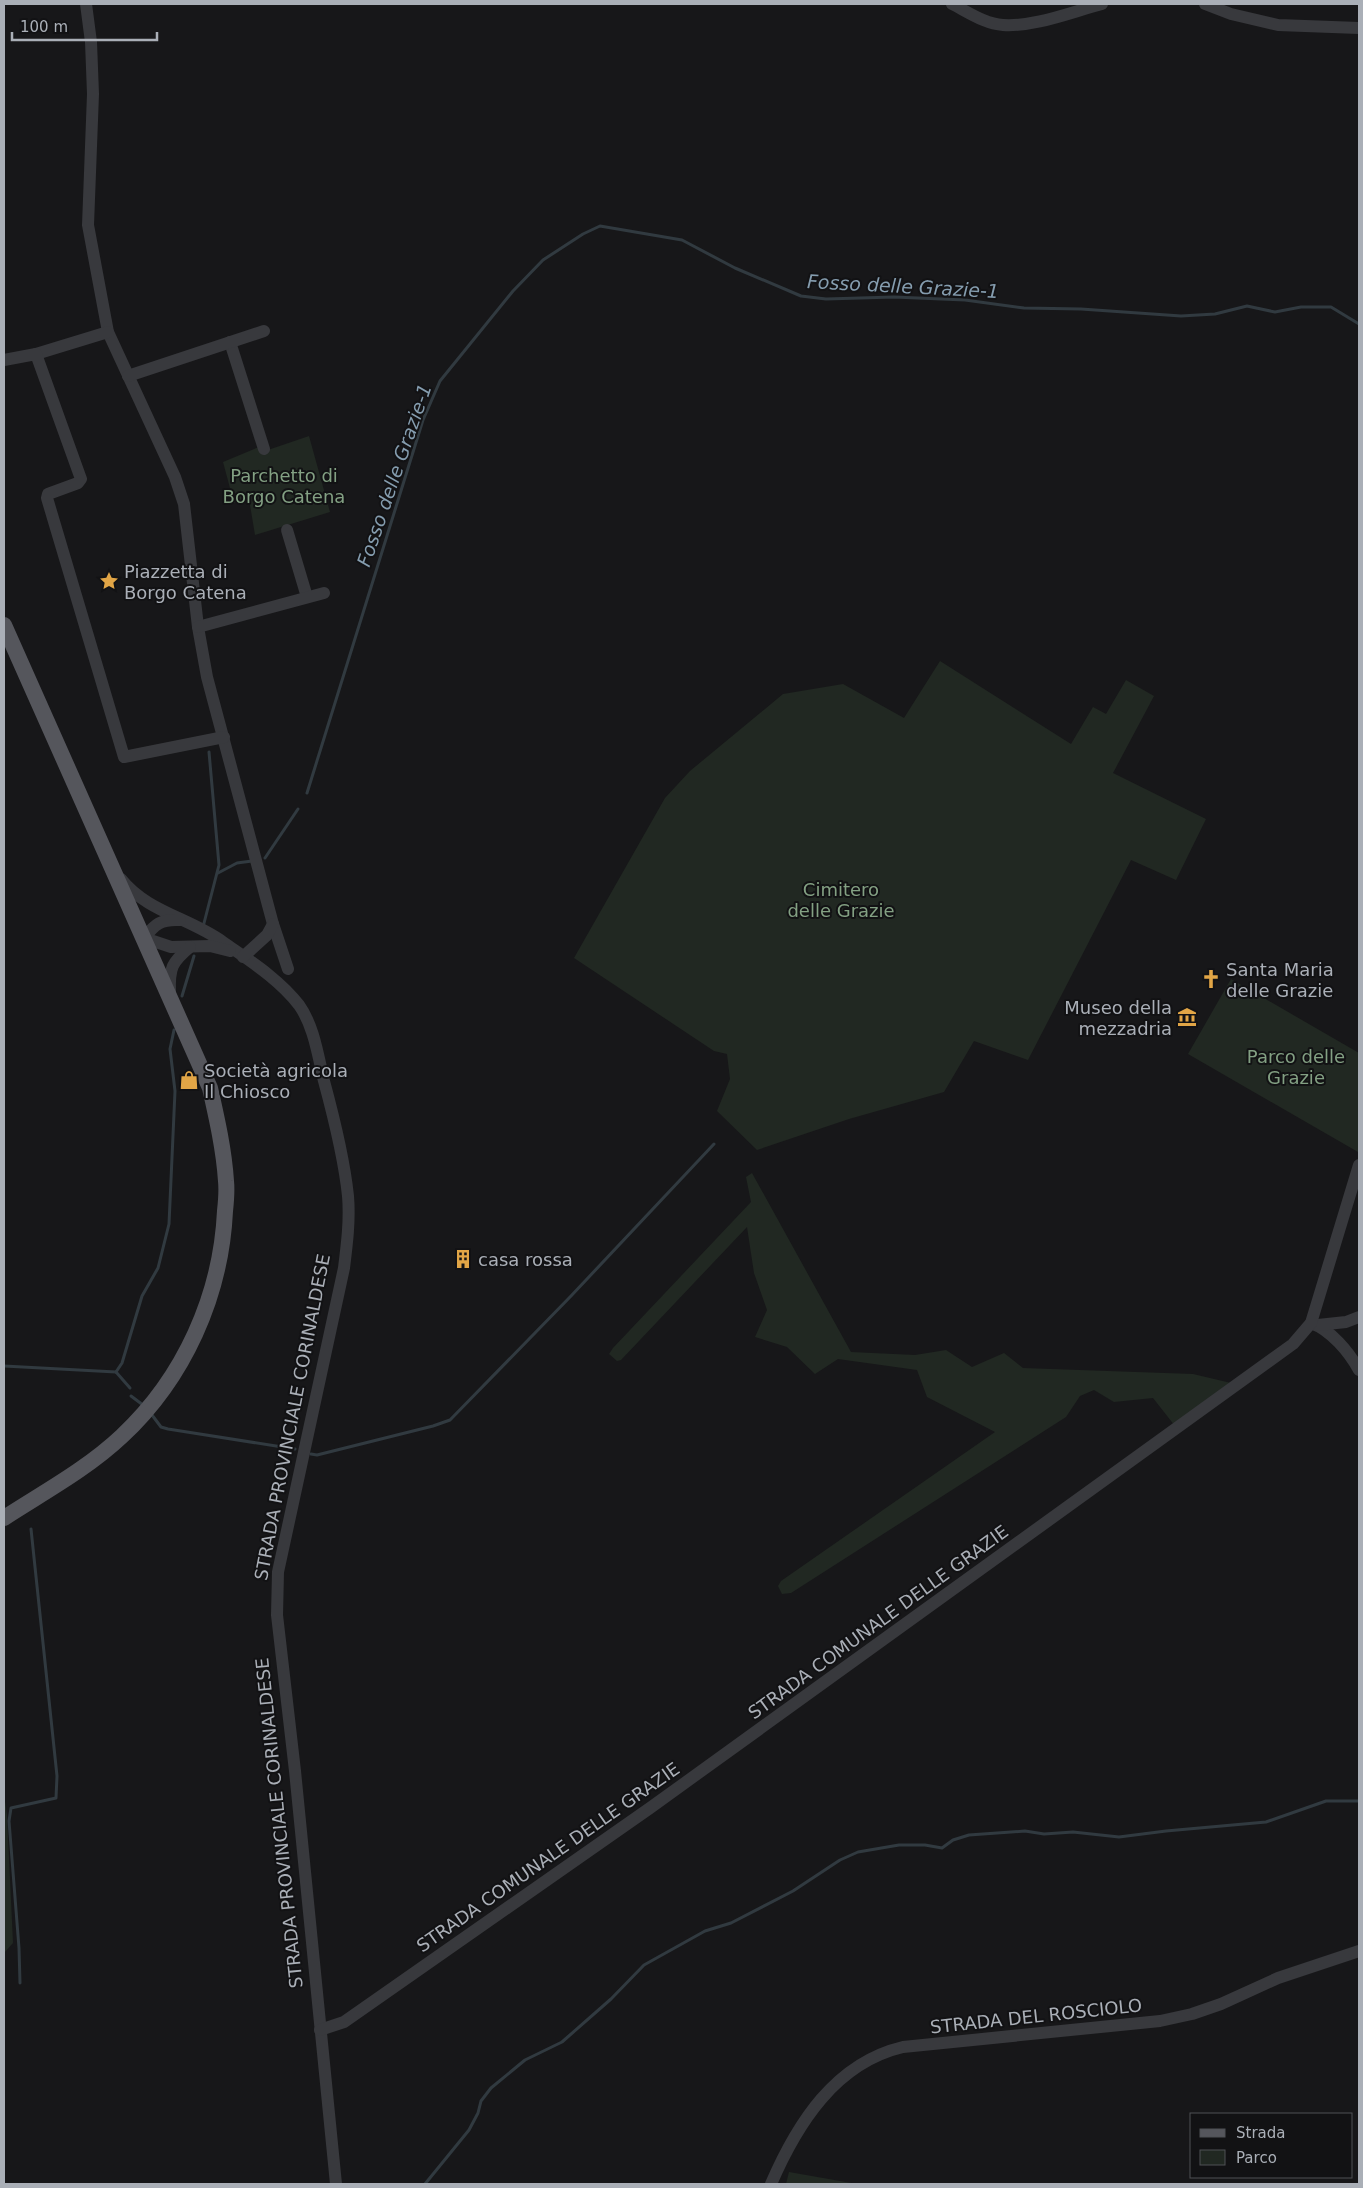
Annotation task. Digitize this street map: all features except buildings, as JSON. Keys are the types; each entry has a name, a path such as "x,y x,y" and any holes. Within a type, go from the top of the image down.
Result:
{"main road":[{"name":"STRADA PROVINCIALE CORINALDESE","path":"4,625 144,938"},
{"path":"4,1518 80,1469 122,1436 155,1400 182,1361 201,1320 213,1287 224,1230 227,1182 219,1126 210,1088 144,938"}],"street":[{"path":"86,4 91,42 93,94 88,225 108,332 175,477 182,498 198,627 207,677 273,924 288,969"},
{"path":"952,4 981,19 1002,25 1028,23 1102,4"},
{"path":"1205,4 1231,14 1278,25 1359,28"},
{"path":"128,376 264,331"},
{"path":"4,360 36,354 108,332"},
{"path":"230,342 264,449"},
{"path":"36,354 81,479 78,483 48,494 46,498 124,757 224,737"},
{"path":"287,530 307,597"},
{"path":"198,627 324,593"},
{"name":"STRADA PROVINCIALE CORINALDESE","path":"110,865 132,892 146,902 222,940 287,990 300,1007 315,1043 338,1134 348,1196 348,1231 344,1268 278,1572 277,1615 295,1771 336,2184"},
{"path":"144,938 152,928 166,920 180,920"},
{"path":"243,957 267,936 273,924"},
{"name":"STRADA PROVINCIALE CORINALDESE","path":"144,938 172,947 224,948 243,957"},
{"path":"171,1003 169,975 178,957 190,947"},
{"name":"STRADA COMUNALE DELLE GRAZIE","path":"320,2030 344,2022 650,1808 1293,1344 1314,1324 1359,1165"},
{"path":"1314,1324 1346,1322 1359,1317"},
{"path":"1314,1324 1343,1347 1359,1370"},
{"name":"STRADA DEL ROSCIOLO","path":"772,2184 798,2130 816,2104 842,2078 868,2058 884,2051 903,2046 1160,2021 1214,2006 1278,1978 1359,1952"}],"green space":[{"name":"Parchetto di Borgo Catena","path":"309,436 330,512 255,535 249,499 234,503 223,462 259,447 262,452"},
{"name":"Cimitero delle Grazie","path":"940,661 1071,744 1093,707 1106,714 1126,680 1154,696 1113,773 1206,819 1176,880 1131,860 1028,1060 974,1041 944,1092 849,1119 757,1150 717,1111 730,1079 727,1054 714,1051 574,958 665,798 690,771 783,694 843,684 904,718"},
{"name":"Parco delle Grazie","path":"1231,979 1359,1053 1358,1152 1188,1054"},
{"path":"752,1173 851,1352 915,1355 946,1350 972,1367 1004,1353 1023,1368 1193,1374 1231,1383 1175,1426 1153,1398 1114,1402 1094,1390 1080,1396 1066,1417 791,1593 782,1594 778,1586 781,1581 995,1432 927,1397 917,1370 838,1359 815,1374 787,1347 755,1337 767,1310 754,1273 747,1227 621,1360 617,1361 609,1354 751,1202 746,1177"},
{"path":"4,1794 7,1815 13,1943 4,1953"},
{"path":"789,2172 857,2184 786,2184"}],"waterway":[{"name":"Fosso delle Grazie-1","path":"307,793 423,420 440,381 513,291 543,260 583,234 600,226 682,240 735,268 801,296 826,299 894,297 965,300 1024,308 1081,309 1181,316 1215,314 1247,306 1275,312 1301,307 1331,307 1359,324"},
{"path":"203,927 219,865 209,752"},
{"name":"Fosso delle Grazie-1","path":"265,858 298,809"},
{"name":"Fosso delle Grazie-1","path":"218,873 237,863 252,861"},
{"name":"Fosso delle Grazie-1","path":"182,996 194,956"},
{"name":"Fosso delle Grazie-1","path":"116,1372 122,1363 142,1296 158,1268 169,1224 175,1091 170,1049 174,1030"},
{"path":"311,1454 317,1455 450,1420 571,1296 714,1144"},
{"name":"Fosso delle Grazie-1","path":"4,1366 116,1372"},
{"path":"116,1372 130,1388"},
{"path":"131,1396 143,1405"},
{"path":"152,1415 161,1427 168,1429 295,1449"},
{"path":"20,1983 9,1821 11,1808 56,1798 57,1776 31,1529"},
{"path":"425,2184 469,2130 478,2113 481,2101 491,2088 525,2060 562,2042 611,1999 644,1965 705,1931 731,1923 793,1891 840,1860 858,1852 899,1845 925,1845 942,1848 953,1840 969,1835 1025,1831 1044,1834 1073,1832 1119,1837 1266,1822 1326,1801 1359,1801"}],"place":[{"name":"Piazzetta di Borgo Catena","path":"109,581"},
{"name":"Santa Maria delle Grazie","path":"1211,979"},
{"name":"Museo della mezzadria","path":"1187,1017"},
{"name":"Società agricola Il Chiosco","path":"189,1080"},
{"name":"casa rossa","path":"463,1259"}]}
